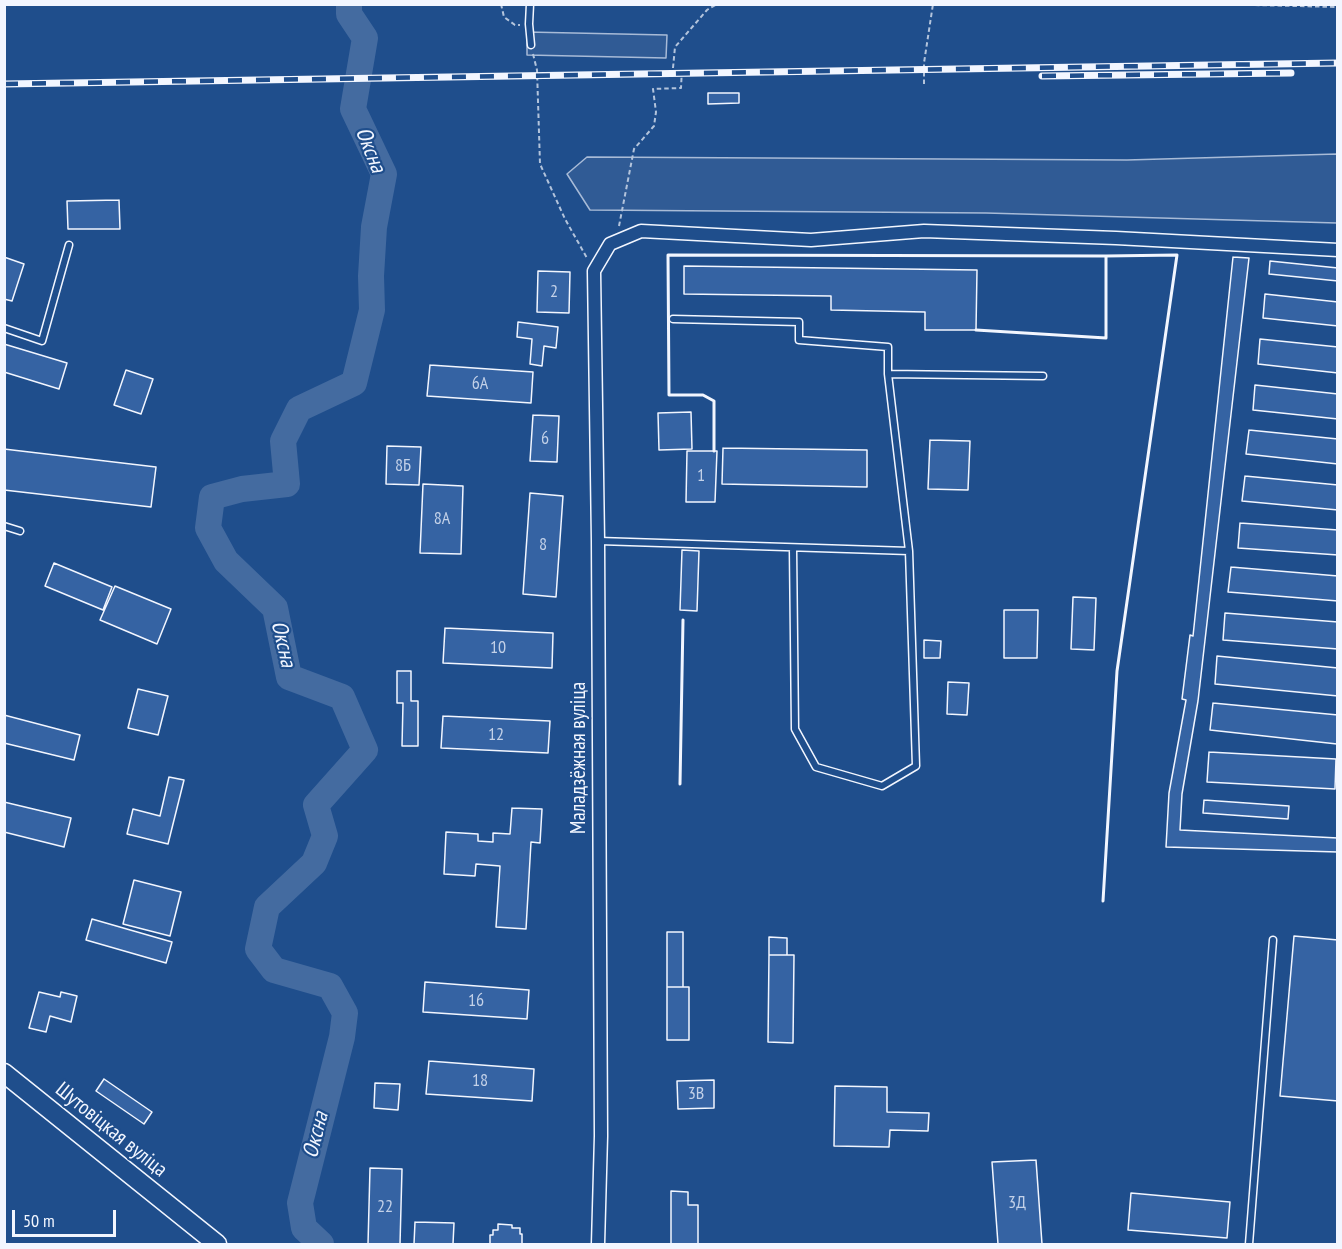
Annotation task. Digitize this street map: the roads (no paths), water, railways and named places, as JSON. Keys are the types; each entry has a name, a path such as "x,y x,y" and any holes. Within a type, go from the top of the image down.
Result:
{"main road":[{"name":"Шутовіцкая вуліца","path":"4,1073 217,1245"}],"street":[{"name":"Маладзёжная вуліца","path":"598,1245 601,1125 594,271 610,244 641,231 811,240 924,231 1116,238 1338,250"}],"lane":[{"path":"530,4 531,45"},
{"path":"4,328 42,341 69,245"},
{"path":"673,319 799,322 799,340 888,347 888,374 909,551 916,766 882,786 816,767 795,729 793,548"},
{"path":"888,374 1043,376"},
{"path":"4,526 20,531"},
{"path":"598,541 909,551"},
{"path":"1249,1245 1273,940"}],"waterway":[{"name":"Оксна","path":"321,1244 304,1228 300,1203 342,1037 345,1013 330,986 274,970 258,949 267,907 314,863 325,836 316,805 365,750 342,697 289,677 275,608 226,561 208,528 212,497 242,489 287,484 283,441 299,409 354,383 372,310 371,276 374,227 384,174 353,109 365,38 349,14 349,4"}],"railway":[{"path":"4,84 1338,63"},
{"path":"1042,76 1291,73"}]}
